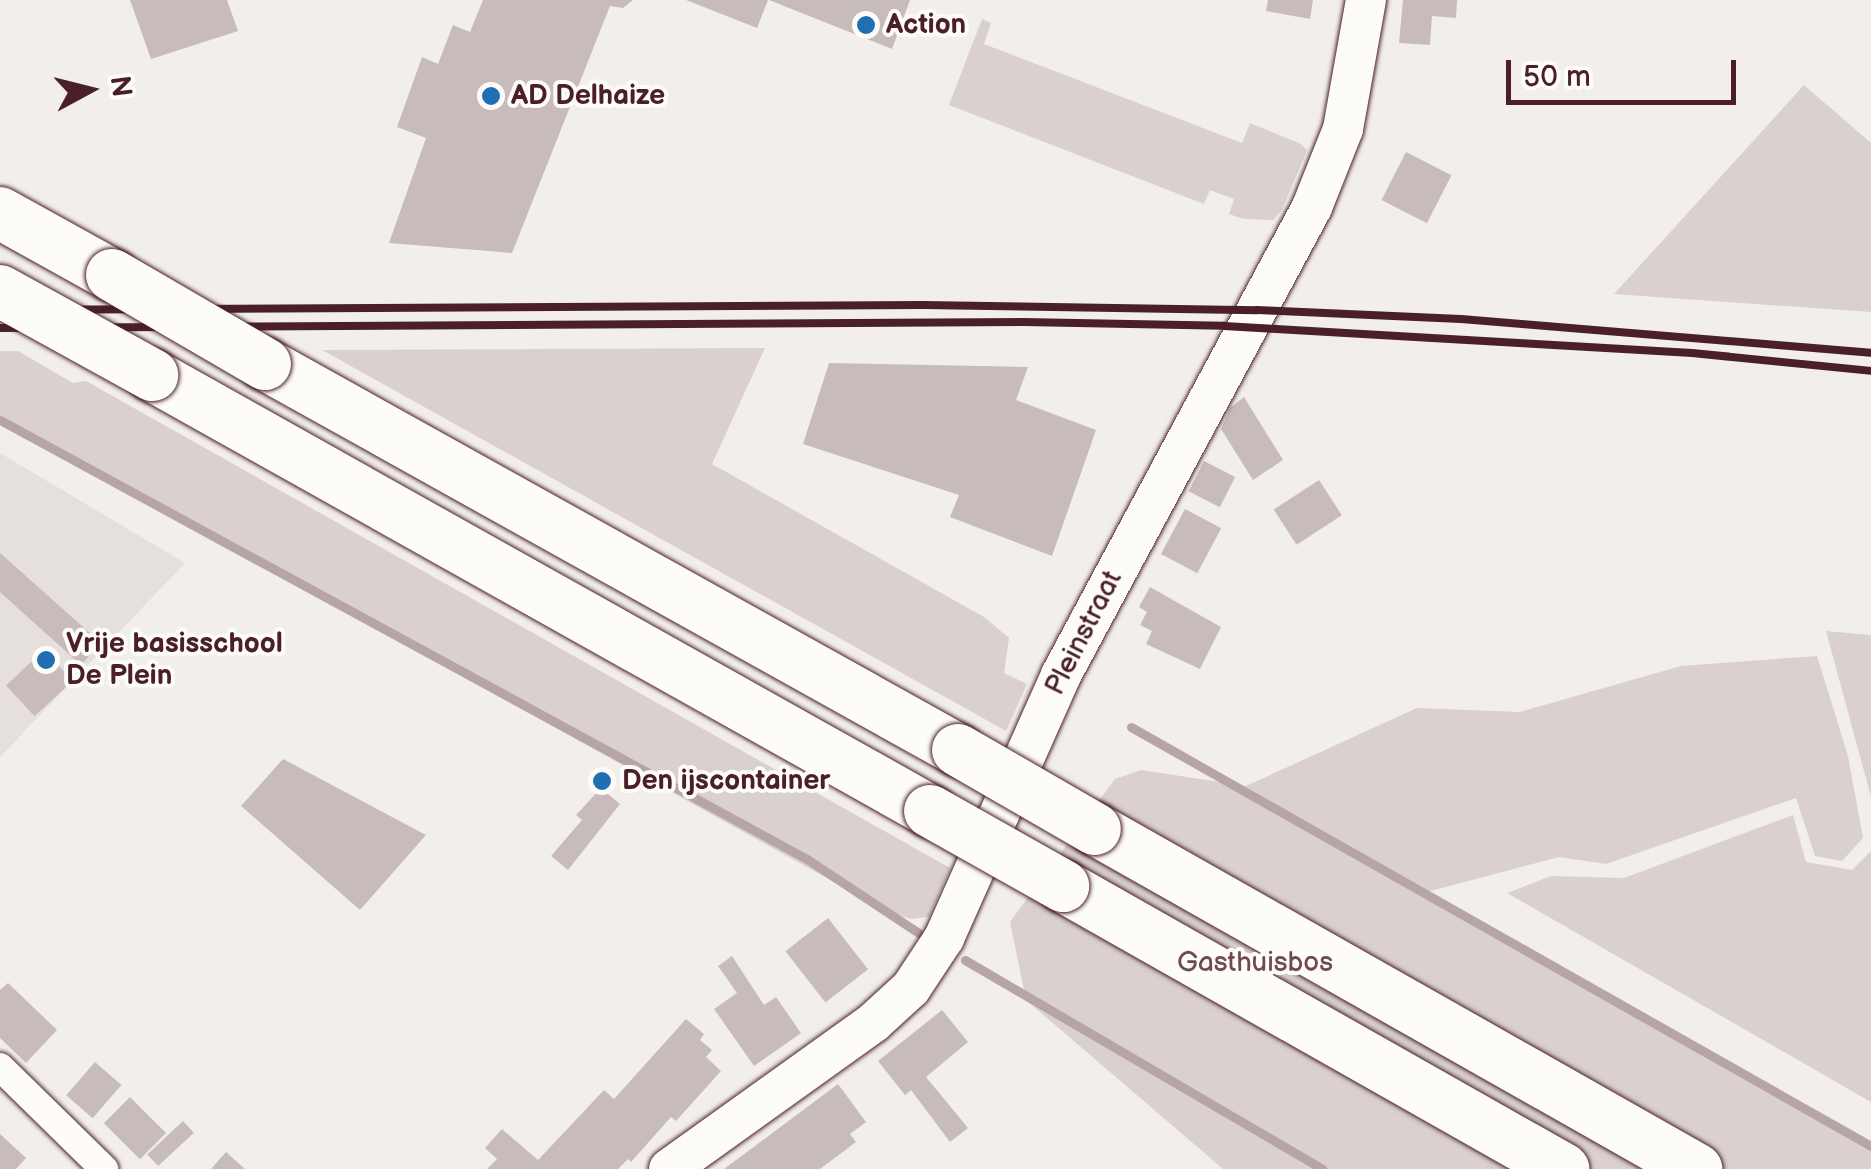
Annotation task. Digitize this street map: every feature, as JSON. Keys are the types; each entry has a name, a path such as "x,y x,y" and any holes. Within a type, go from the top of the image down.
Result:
{"highway":[{"path":"0,213 1696,1169"},
{"path":"0,291 1563,1169"}],"street":[{"name":"Pleinstraat","path":"670,1169 874,1022 910,988 944,938 1061,675 1312,207 1342,129 1366,0"},
{"path":"0,1067 104,1169"}],"shaded area":[{"name":"Vrije basisschool De Plein","path":"0,453 185,563 0,757"}],"green space":[{"path":"982,19 991,23 984,44 1242,143 1250,123 1301,144 1307,150 1282,210 1273,220 1243,219 1229,214 1234,199 1210,190 1204,204 949,105"},
{"path":"1804,85 1871,143 1871,312 1614,294"},
{"path":"765,348 712,464 984,617 1009,638 1004,673 1027,684 1006,731 322,350"},
{"path":"0,351 18,351 73,383 86,381 950,868 929,917 911,919 886,911 0,420"},
{"path":"1826,631 1871,635 1871,797"},
{"name":"Gasthuisbos","path":"1817,656 1848,756 1863,838 1842,861 1815,856 1796,798 1606,864 1559,857 1423,893 1871,1146 1871,1169 1223,1169 1026,1000 1010,922 1115,779 1141,770 1246,786 1417,708 1520,712 1681,666"},
{"path":"1793,815 1806,862 1852,870 1871,851 1871,1102 1507,893 1551,876 1624,878"}],"building":[{"path":"130,0 227,0 238,31 151,59"},
{"name":"AD Delhaize","path":"483,0 633,0 623,8 610,6 512,253 389,243 426,138 397,127 422,57 438,64 453,25 470,32"},
{"path":"686,0 768,0 757,28"},
{"name":"Action","path":"769,0 910,0 892,49"},
{"path":"1268,0 1313,0 1310,19 1266,11"},
{"path":"1403,0 1457,0 1456,18 1432,16 1430,45 1399,43"},
{"path":"1406,152 1451,175 1427,223 1381,200"},
{"path":"829,363 1028,367 1016,400 1096,430 1052,556 950,517 959,495 803,444"},
{"path":"1244,397 1283,460 1253,480 1221,429 1230,408"},
{"path":"1204,461 1235,477 1220,507 1189,491"},
{"path":"1319,480 1342,515 1297,545 1274,509"},
{"path":"1185,509 1221,528 1197,573 1161,554"},
{"path":"0,553 101,643 81,665 0,592"},
{"path":"1150,587 1221,627 1200,669 1146,644 1152,631 1140,625 1147,612 1139,607"},
{"path":"44,650 73,681 35,716 6,685"},
{"path":"283,759 426,835 360,910 241,806"},
{"path":"601,788 620,804 568,870 551,856 582,820 576,815"},
{"path":"828,918 868,969 825,1002 785,951"},
{"path":"732,956 764,1005 776,997 801,1033 754,1066 714,1009 737,993 718,966"},
{"path":"8,983 57,1030 26,1063 0,1038 0,990"},
{"path":"942,1010 968,1042 926,1077 968,1128 950,1142 911,1090 905,1095 878,1061"},
{"path":"686,1019 704,1034 700,1040 712,1050 706,1057 721,1071 676,1121 671,1117 631,1162 628,1159 618,1169 487,1169 497,1159 485,1148 502,1129 538,1160 604,1090 614,1099"},
{"path":"95,1062 121,1085 93,1118 66,1095"},
{"path":"838,1084 866,1122 850,1134 856,1142 820,1169 724,1169"},
{"path":"130,1097 166,1133 140,1159 104,1123"},
{"path":"183,1121 194,1133 158,1166 147,1154"},
{"path":"0,1134 26,1158 16,1169 0,1169"},
{"path":"226,1152 245,1169 211,1169"}],"waterway":[{"path":"0,420 807,859 919,933"},
{"path":"1131,727 1871,1146"},
{"path":"965,960 1322,1169"}],"railway":[{"path":"0,310 923,305 1257,310 1461,319 1871,353"},
{"path":"0,328 1023,322 1224,326 1692,353 1871,371"}],"place":[{"name":"Action","path":"866,25"},
{"name":"AD Delhaize","path":"491,96"},
{"name":"Vrije basisschool De Plein","path":"46,660"},
{"name":"Den ijscontainer","path":"602,781"}]}
